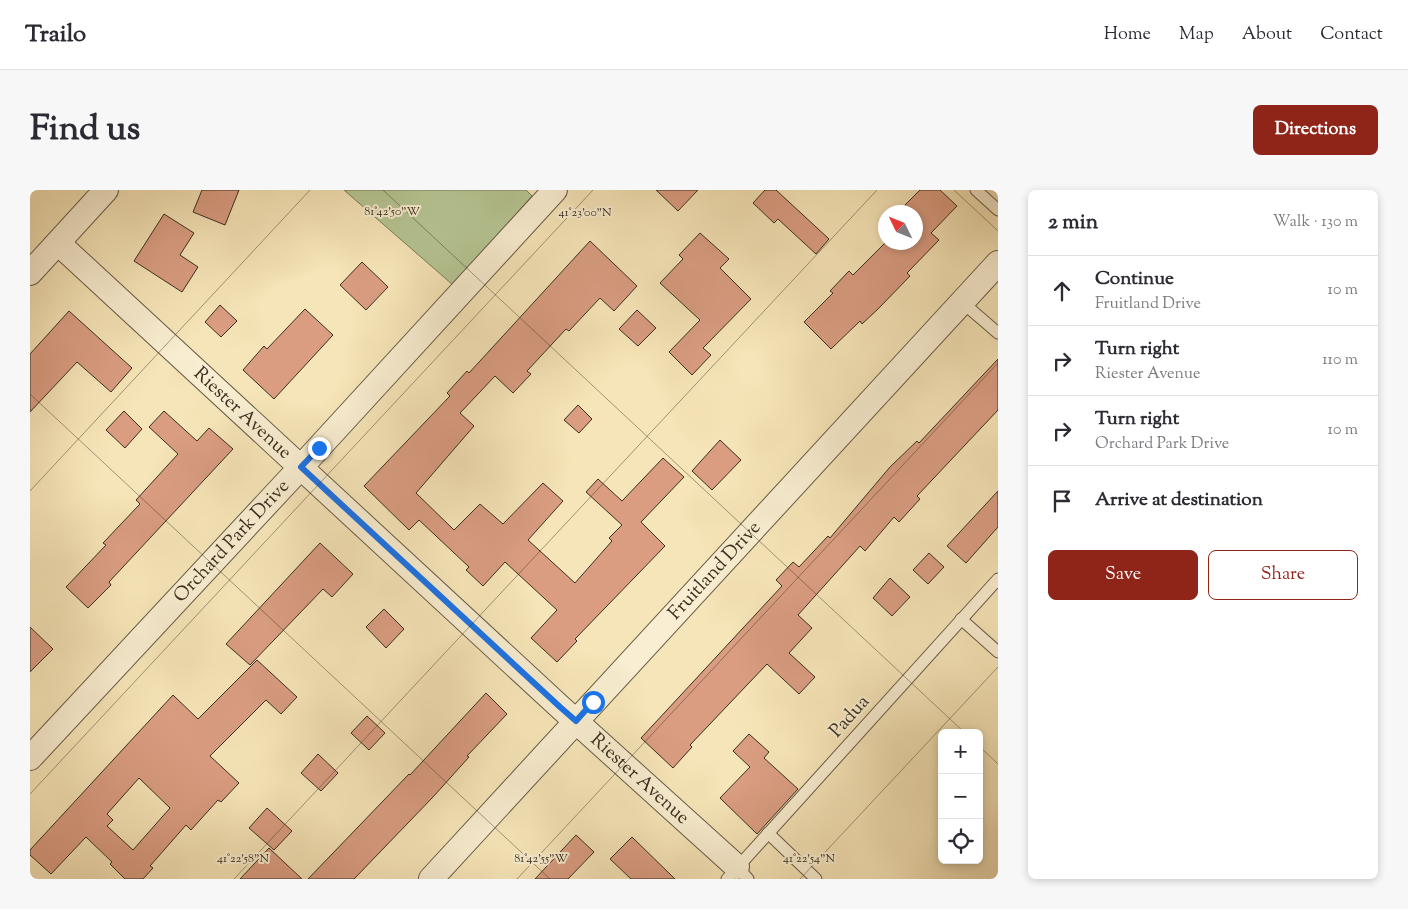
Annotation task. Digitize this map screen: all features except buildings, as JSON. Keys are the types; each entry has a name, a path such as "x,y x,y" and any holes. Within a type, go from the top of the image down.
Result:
{"street":[{"path":"30,274 106,190"},
{"name":"Orchard Park Drive","path":"30,758 301,467 554,190"},
{"name":"Riester Avenue","path":"58,243 576,721 738,875"},
{"name":"Fruitland Drive","path":"431,879 998,263"}],"lane":[{"path":"976,190 998,210"},
{"path":"962,302 998,333"},
{"name":"Padua","path":"738,875 768,833 998,578"},
{"path":"962,619 998,652"},
{"path":"768,833 816,879"}],"green space":[{"path":"344,190 526,190 532,196 453,285"}],"route":[{"path":"319,448 301,467 576,721 593,702"}]}
